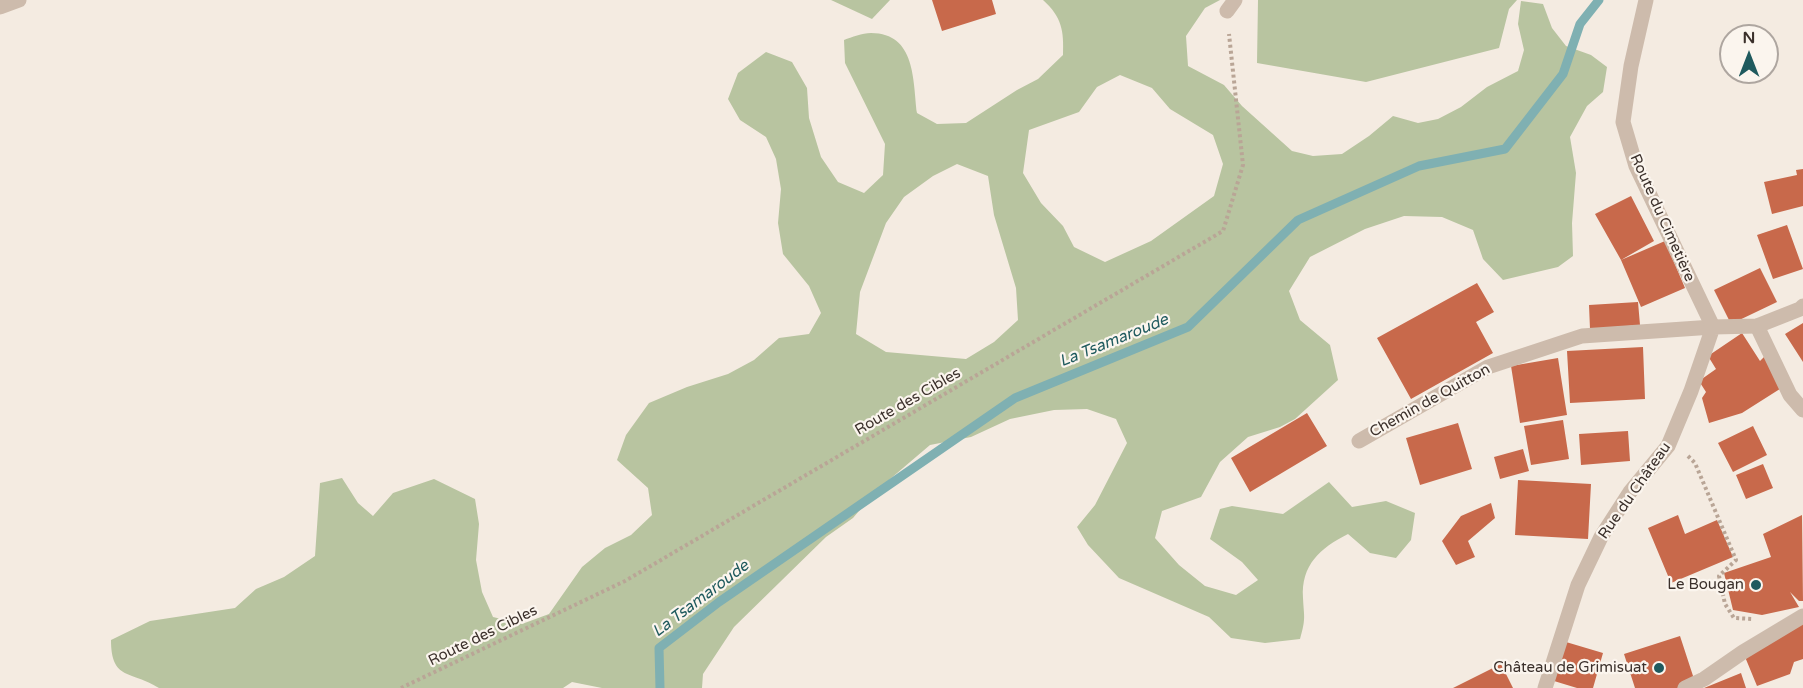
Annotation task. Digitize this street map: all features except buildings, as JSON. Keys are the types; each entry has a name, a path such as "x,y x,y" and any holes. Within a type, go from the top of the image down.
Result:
{"street":[{"path":"0,7 19,0"},
{"name":"Route du Cimetière","path":"1646,0 1631,66 1623,122 1636,166 1713,327"},
{"path":"1803,306 1757,326 1790,395 1803,410"},
{"name":"Chemin de Quitton","path":"1359,441 1488,367 1582,336 1757,326"},
{"name":"Rue du Château","path":"1545,688 1578,585 1601,537 1630,492 1668,446 1713,327"},
{"path":"1685,688 1704,679 1743,652 1803,616"}],"path":[{"name":"Route des Cibles","path":"401,688 625,581 1223,231 1243,165 1231,5"},
{"path":"1671,438 1695,463 1736,560 1719,576 1725,604 1734,618 1761,620"}],"green space":[{"path":"831,0 890,0 872,19"},
{"path":"1043,0 1220,0 1205,8 1186,36 1188,66 1224,85 1242,106 1292,151 1313,156 1342,154 1393,116 1418,123 1438,119 1461,107 1487,87 1518,71 1524,50 1518,24 1521,1 1543,4 1552,28 1566,46 1591,55 1607,67 1603,92 1587,106 1570,137 1576,173 1572,223 1573,256 1558,267 1503,280 1483,259 1473,230 1442,217 1404,216 1365,229 1310,257 1289,291 1300,320 1330,345 1338,380 1295,419 1280,427 1248,437 1220,462 1201,497 1162,511 1155,538 1179,565 1205,586 1236,595 1258,580 1242,562 1210,539 1220,509 1232,506 1283,514 1329,482 1352,507 1386,501 1415,513 1411,540 1396,558 1370,553 1348,534 1329,545 1314,559 1305,576 1303,586 1304,618 1300,639 1265,643 1231,638 1209,617 1119,578 1088,545 1077,527 1095,505 1127,443 1116,419 1087,409 1054,410 1010,419 971,437 930,445 876,491 853,518 826,537 734,627 703,674 702,688 602,688 572,682 563,688 159,688 124,673 119,668 112,653 111,640 150,621 235,608 256,589 284,577 315,556 320,483 342,478 358,503 373,516 393,493 434,479 475,499 479,524 476,560 482,592 493,617 522,624 549,614 582,567 605,548 631,535 652,515 648,488 617,460 626,435 649,403 687,387 728,374 754,360 779,338 809,334 821,313 809,286 783,254 778,223 781,189 776,159 766,137 740,120 728,99 738,73 766,52 792,62 807,88 809,118 821,157 838,182 864,193 883,175 885,144 845,63 844,40 871,33 886,35 897,41 904,50 913,74 917,113 937,124 966,123 1038,79 1063,55 1060,25","holes":["1120,75 1152,88 1170,109 1213,135 1223,164 1214,196 1151,241 1105,262 1074,247 1063,226 1041,203 1023,173 1029,130 1079,112 1097,87","957,164 988,176 994,215 1016,288 1018,320 994,342 966,359 886,352 856,334 860,292 886,223 904,197 933,176"]},
{"path":"1258,0 1517,0 1509,9 1499,48 1366,82 1257,63"}],"waterway":[{"name":"La Tsamaroude","path":"660,688 659,648 719,602 1015,398 1188,327 1298,220 1419,166 1505,149 1563,74 1580,24 1599,0"}],"place":[{"name":"Le Bougan","path":"1756,585"},
{"name":"Château de Grimisuat","path":"1659,668"}]}
